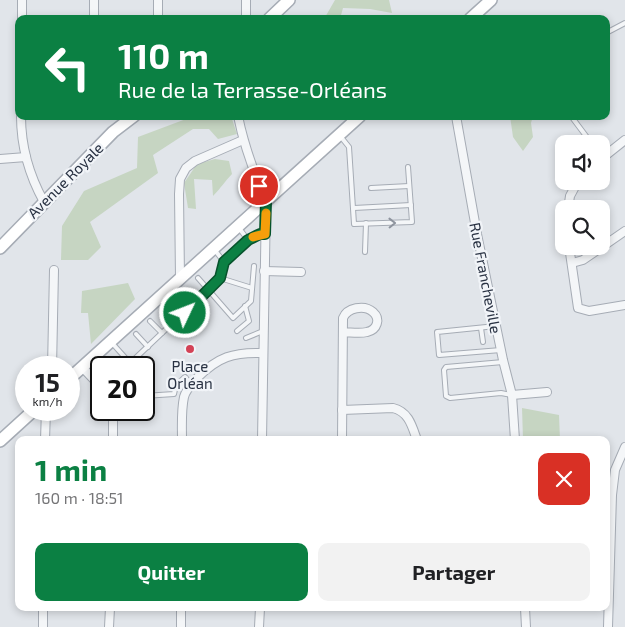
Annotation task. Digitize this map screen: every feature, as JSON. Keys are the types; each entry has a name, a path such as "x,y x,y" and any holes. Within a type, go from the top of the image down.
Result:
{"street":[{"path":"22,0 22,15"},
{"path":"94,0 94,15"},
{"path":"158,0 158,15"},
{"path":"246,0 246,15"},
{"path":"273,15 289,0"},
{"path":"474,15 491,0"},
{"path":"21,120 21,138 26,157 35,187 44,202"},
{"name":"Avenue Royale","path":"0,248 113,132 129,120"},
{"path":"239,120 253,170 266,201 262,436"},
{"path":"90,375 82,367 356,120"},
{"name":"Rue Francheville","path":"457,120 477,234 503,362 512,395 515,436"},
{"path":"180,278 180,178 186,168 195,161 243,140"},
{"path":"610,151 625,140"},
{"path":"0,159 26,157"},
{"path":"572,263 583,260 625,231"},
{"path":"571,255 578,308 589,311 625,305"},
{"path":"52,356 54,270"},
{"path":"264,271 301,272"},
{"path":"342,436 343,318 348,310 354,308 371,310 375,314 377,323 371,331 361,333 343,332"},
{"path":"182,436 186,390 220,359 247,352 263,353"},
{"path":"512,395 547,392"},
{"path":"342,410 393,408 401,410 411,424 416,436"},
{"path":"0,441 22,421"},
{"path":"45,436 46,421"},
{"path":"113,436 114,421"},
{"path":"610,561 612,495 615,470 625,447"},
{"path":"43,611 43,627"},
{"path":"109,627 110,611"},
{"path":"181,611 181,627"},
{"path":"259,627 260,611"},
{"path":"525,611 526,627"},
{"path":"608,611 608,627"}],"lane":[{"path":"610,31 625,22"},
{"path":"574,120 585,135"},
{"path":"339,135 349,147 354,224 412,222 408,168"},
{"path":"371,188 409,186"},
{"path":"354,208 411,205"},
{"path":"365,252 366,223"},
{"path":"237,227 248,240"},
{"path":"138,356 220,278 224,262 248,240 260,234 265,234"},
{"path":"213,249 224,262"},
{"path":"251,301 254,266"},
{"path":"198,278 233,318 251,301 264,302"},
{"path":"220,278 252,288"},
{"path":"181,293 192,306"},
{"path":"237,331 249,321 245,306"},
{"path":"165,307 177,320"},
{"path":"150,321 162,333"},
{"path":"496,326 437,332 439,355 501,350"},
{"path":"481,328 483,342"},
{"path":"246,338 263,331"},
{"path":"136,334 148,347"},
{"path":"111,341 124,356"},
{"path":"503,362 446,367 444,370 446,396 450,398 501,393 512,395"},
{"path":"155,395 174,394 176,385 185,377 192,384"}],"green space":[{"path":"335,0 389,0 392,13 370,9 343,8 341,15 326,15"},
{"path":"183,120 232,120 237,134 218,139 209,129 193,129 153,155 158,173 90,222 101,247 88,260 61,260 62,226 84,191 137,168 138,137"},
{"path":"511,120 532,120 533,137 523,151 513,137"},
{"path":"215,159 229,161 232,174 213,196 212,180 194,179 196,209 188,208 184,183 197,164"},
{"path":"128,283 135,299 91,344 88,313 81,313 82,291"},
{"path":"522,408 559,415 560,436 523,436"}],"slow traffic":[{"path":"253,237 265,234 266,213"}],"place":[{"name":"Place Orléan","path":"190,349"}],"route":[{"path":"185,313 220,278 224,262 248,240 260,234 265,234 266,201 259,186"}]}
